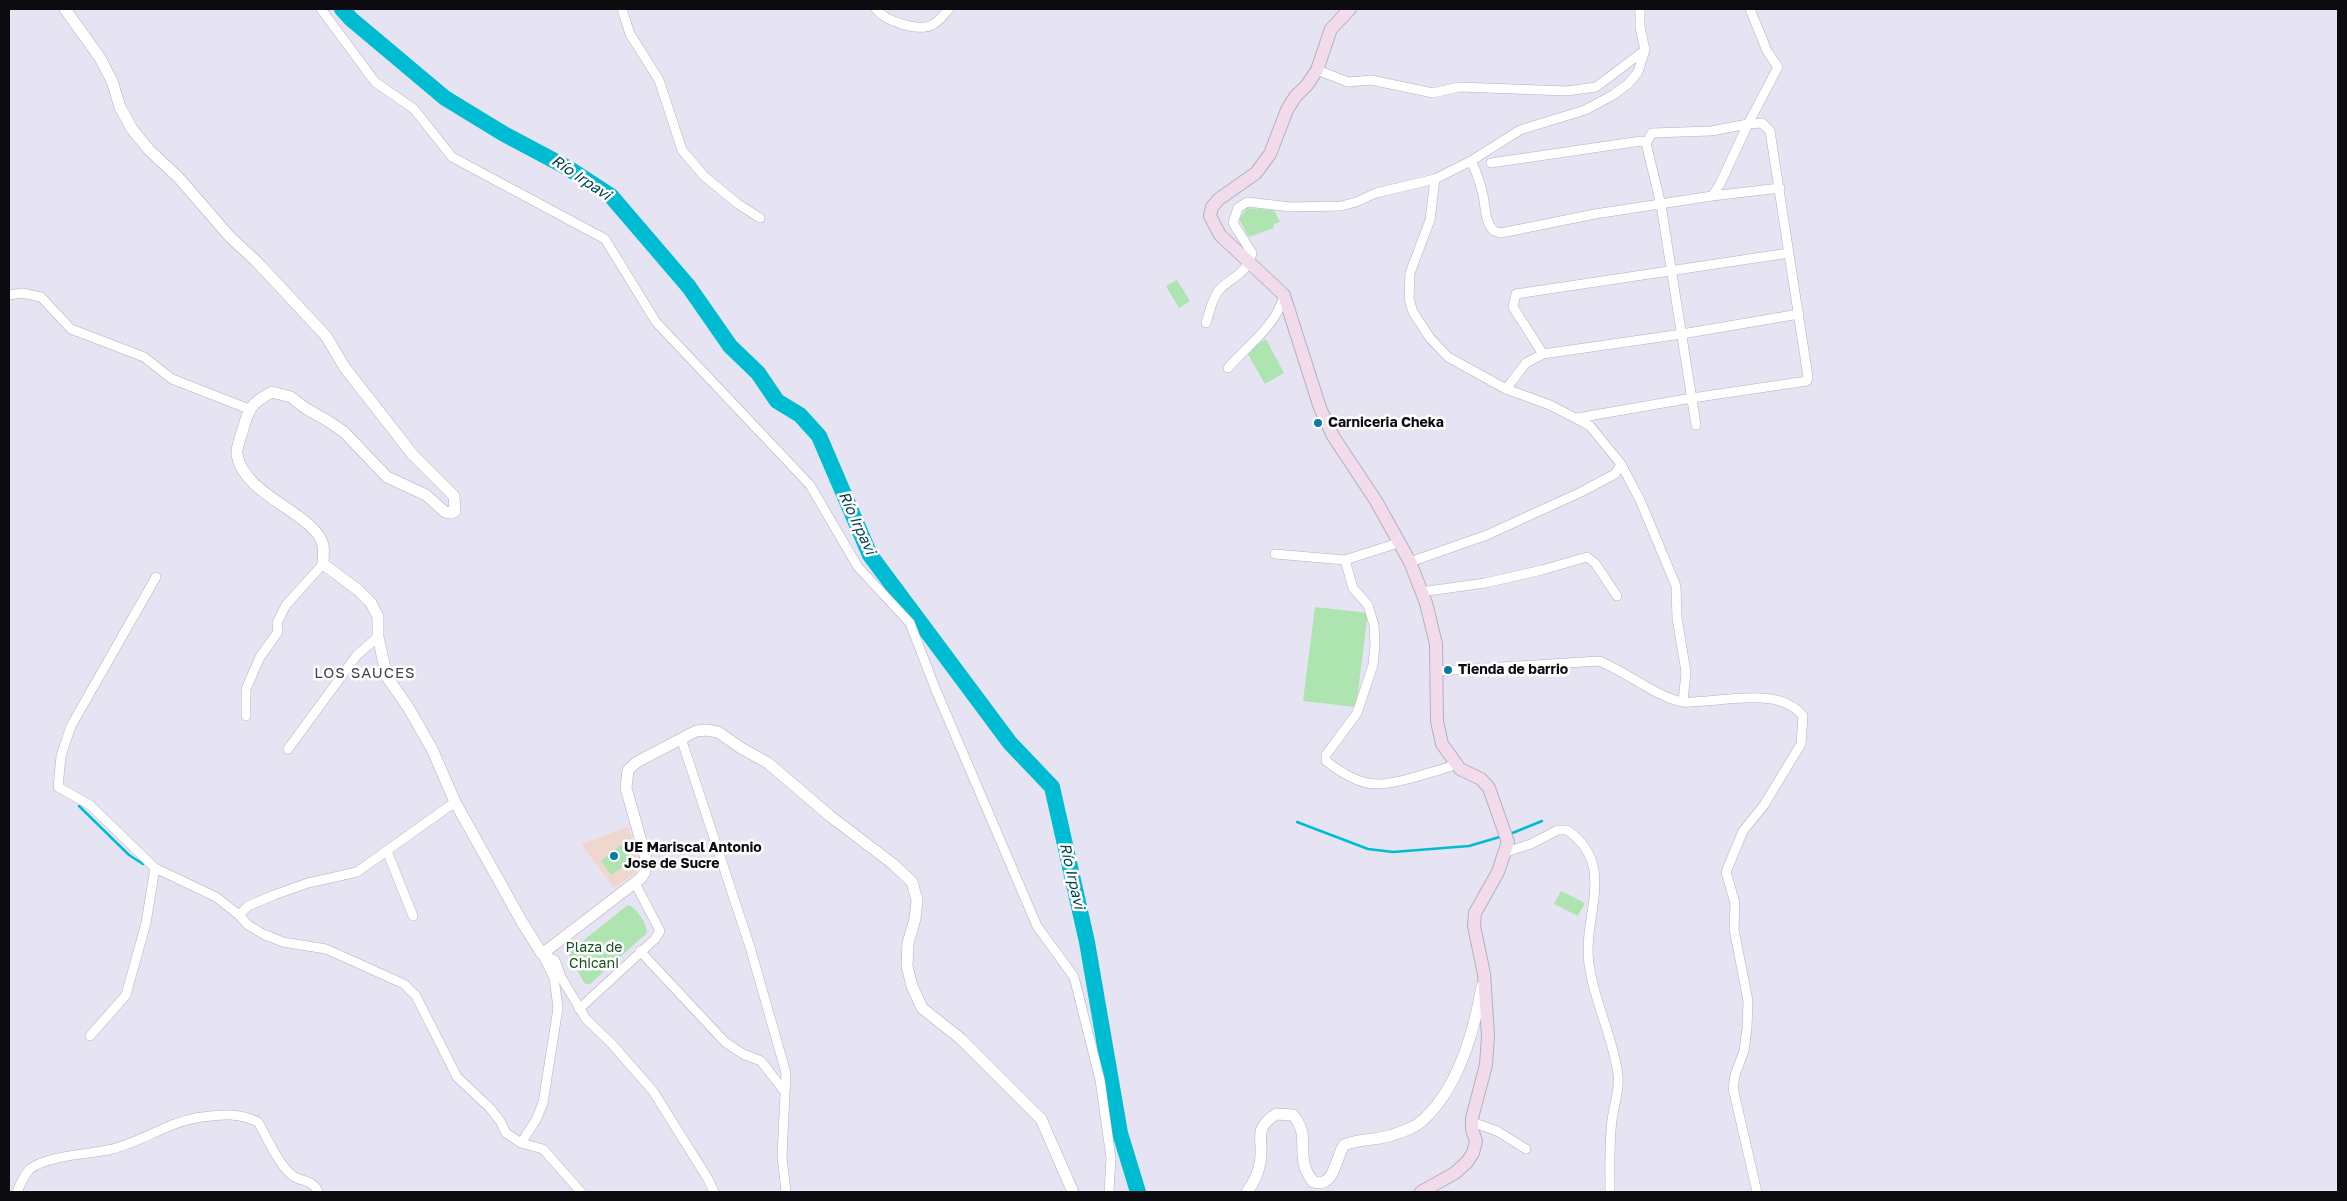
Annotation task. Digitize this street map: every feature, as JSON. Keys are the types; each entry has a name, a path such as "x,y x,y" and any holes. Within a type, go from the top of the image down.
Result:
{"main road":[{"path":"1350,9 1331,29 1317,70 1287,110 1270,154 1256,173 1219,199 1212,207 1210,216 1220,235 1284,295 1320,408 1333,436 1376,501 1410,562 1432,622 1437,670 1437,721 1442,744 1460,769 1481,779 1489,788 1504,828 1507,847 1498,872 1475,913 1474,926 1484,974 1488,1036 1486,1065 1472,1122 1476,1140 1473,1153 1467,1162 1455,1173 1421,1192"}],"street":[{"path":"65,9 104,66 112,81 120,107 132,129 149,150 178,178 230,237 256,261 326,336 345,368 413,455 454,496 455,511 451,514 445,512 426,495 387,477 344,432 291,397 272,392 257,400 249,409 237,453 241,469 254,484 317,532 323,545 323,564 286,605 277,623 278,632 260,657 246,689 246,716"},
{"path":"321,9 375,82 414,109 452,157 605,239 656,322 810,485 858,567 910,623 935,688 1037,926 1074,977 1100,1080 1111,1158 1109,1192"},
{"path":"622,9 630,34 659,80 682,150 704,176 738,204 760,218"},
{"path":"876,9 890,19 919,27 931,26 949,9"},
{"path":"1206,323 1218,291 1240,275 1250,263 1252,253 1233,223 1238,208 1247,202 1291,207 1341,206 1376,193 1435,179 1471,161 1520,130 1542,122 1561,119 1613,95 1628,84 1638,72 1645,50 1640,27 1640,9"},
{"path":"1712,196 1720,184 1748,124 1778,67 1767,51 1750,9"},
{"path":"1317,70 1348,82 1371,80 1433,92 1459,87 1575,90 1596,87 1645,50"},
{"path":"1577,418 1692,398 1807,381 1808,377 1780,188 1770,132 1762,123 1711,131 1652,133 1646,143 1661,205 1672,269 1692,398 1696,425"},
{"path":"1491,163 1641,141 1646,143"},
{"path":"1471,161 1478,173 1486,220 1494,231 1501,233 1595,214 1712,196 1780,188"},
{"path":"1435,179 1430,220 1410,273 1409,299 1413,312 1430,338 1448,357 1506,389 1577,418 1590,426 1621,464 1640,500 1676,586 1677,618 1686,672 1683,702"},
{"path":"1543,354 1513,307 1516,294 1672,269 1789,253"},
{"path":"9,295 22,293 42,297 71,329 144,357 172,379 249,409"},
{"path":"1228,368 1275,318 1284,295"},
{"path":"1506,389 1526,363 1543,354 1682,334 1799,314"},
{"path":"1410,562 1487,535 1581,492 1615,474 1621,464"},
{"path":"1275,554 1345,560 1398,543"},
{"path":"1421,592 1485,583 1542,570 1586,557 1595,563 1617,596"},
{"path":"1345,560 1353,588 1368,605 1374,625 1375,645 1373,665 1357,713 1326,754 1326,762 1358,782 1375,785 1392,784 1455,764"},
{"path":"323,564 358,590 371,603 378,618 378,637 387,677 408,707 432,749 455,802 554,978 558,1008 544,1103 536,1120 521,1143"},
{"path":"156,577 71,726 61,756 58,787 90,805 156,868 216,897 239,914 248,925 262,934 283,942 326,950 404,984 416,996 457,1076 490,1108 506,1133 521,1143 543,1149 581,1192"},
{"path":"288,750 357,655 378,637"},
{"path":"1437,670 1599,661 1616,668 1658,692 1683,702 1754,698 1791,705 1803,716 1801,744 1764,805 1743,831 1726,872 1735,903 1734,929 1748,1001 1744,1051 1735,1075 1733,1088 1757,1192"},
{"path":"542,954 635,883 645,872 646,859 626,788 628,770 637,762 681,738 701,730 718,732 741,748 768,762 830,816 912,882 917,900 915,919 908,943 908,966 912,986 922,1008 961,1039 1041,1119 1073,1192"},
{"path":"681,738 755,965 786,1073 782,1156 786,1192"},
{"path":"239,914 248,906 308,883 357,872 387,851 408,833 455,802"},
{"path":"1507,847 1531,844 1558,830 1566,830 1581,842 1591,858 1596,891 1588,945 1589,965 1614,1046 1619,1079 1612,1122 1610,1192"},
{"path":"387,851 413,916"},
{"path":"90,1036 126,995 146,923 156,868"},
{"path":"579,1009 655,939 660,931 635,883"},
{"path":"640,951 725,1042 743,1054 761,1062 785,1092"},
{"path":"542,954 555,960 561,976 586,1020 611,1043 653,1090 708,1178 714,1192"},
{"path":"1247,1192 1261,1162 1260,1130 1263,1124 1276,1114 1293,1116 1298,1122 1304,1142 1304,1167 1312,1182 1320,1184 1327,1181 1333,1174 1344,1145 1352,1141 1392,1135 1423,1120 1443,1099 1456,1072 1470,1036 1484,974"},
{"path":"17,1192 31,1169 50,1161 111,1150 199,1117 235,1115 258,1122 285,1168 294,1177 309,1182 318,1192"},
{"path":"1472,1122 1497,1131 1526,1149"}],"shaded area":[{"name":"UE Mariscal Antonio Jose de Sucre","path":"628,827 643,867 614,888 581,844"}],"green space":[{"path":"1247,208 1274,210 1280,222 1274,224 1274,228 1249,237 1239,219"},
{"path":"1177,280 1190,301 1179,308 1166,286"},
{"path":"1266,339 1284,373 1265,384 1246,351"},
{"path":"1315,607 1368,613 1356,707 1303,701"},
{"path":"621,845 632,859 612,875 601,861"},
{"path":"1561,891 1585,903 1578,916 1554,904"},
{"name":"Plaza de Chicani","path":"628,905 635,909 641,917 647,933 590,984 585,984 569,956 569,952"}],"waterway":[{"name":"Río Irpavi","path":"342,9 351,19 445,98 504,134 568,168 611,196 689,287 730,346 758,373 777,401 800,415 819,436 870,555 1010,743 1052,787 1087,942 1120,1133 1138,1192"},
{"path":"79,806 129,855 143,864"},
{"path":"1510,834 1542,821"},
{"path":"1297,822 1368,849 1393,852 1469,846 1503,836"}],"place":[{"name":"Carniceria Cheka","path":"1318,423"},
{"name":"Tienda de barrio","path":"1448,670"},
{"name":"UE Mariscal Antonio Jose de Sucre","path":"614,856"}],"district":[{"name":"LOS SAUCES","path":"365,673"}]}
